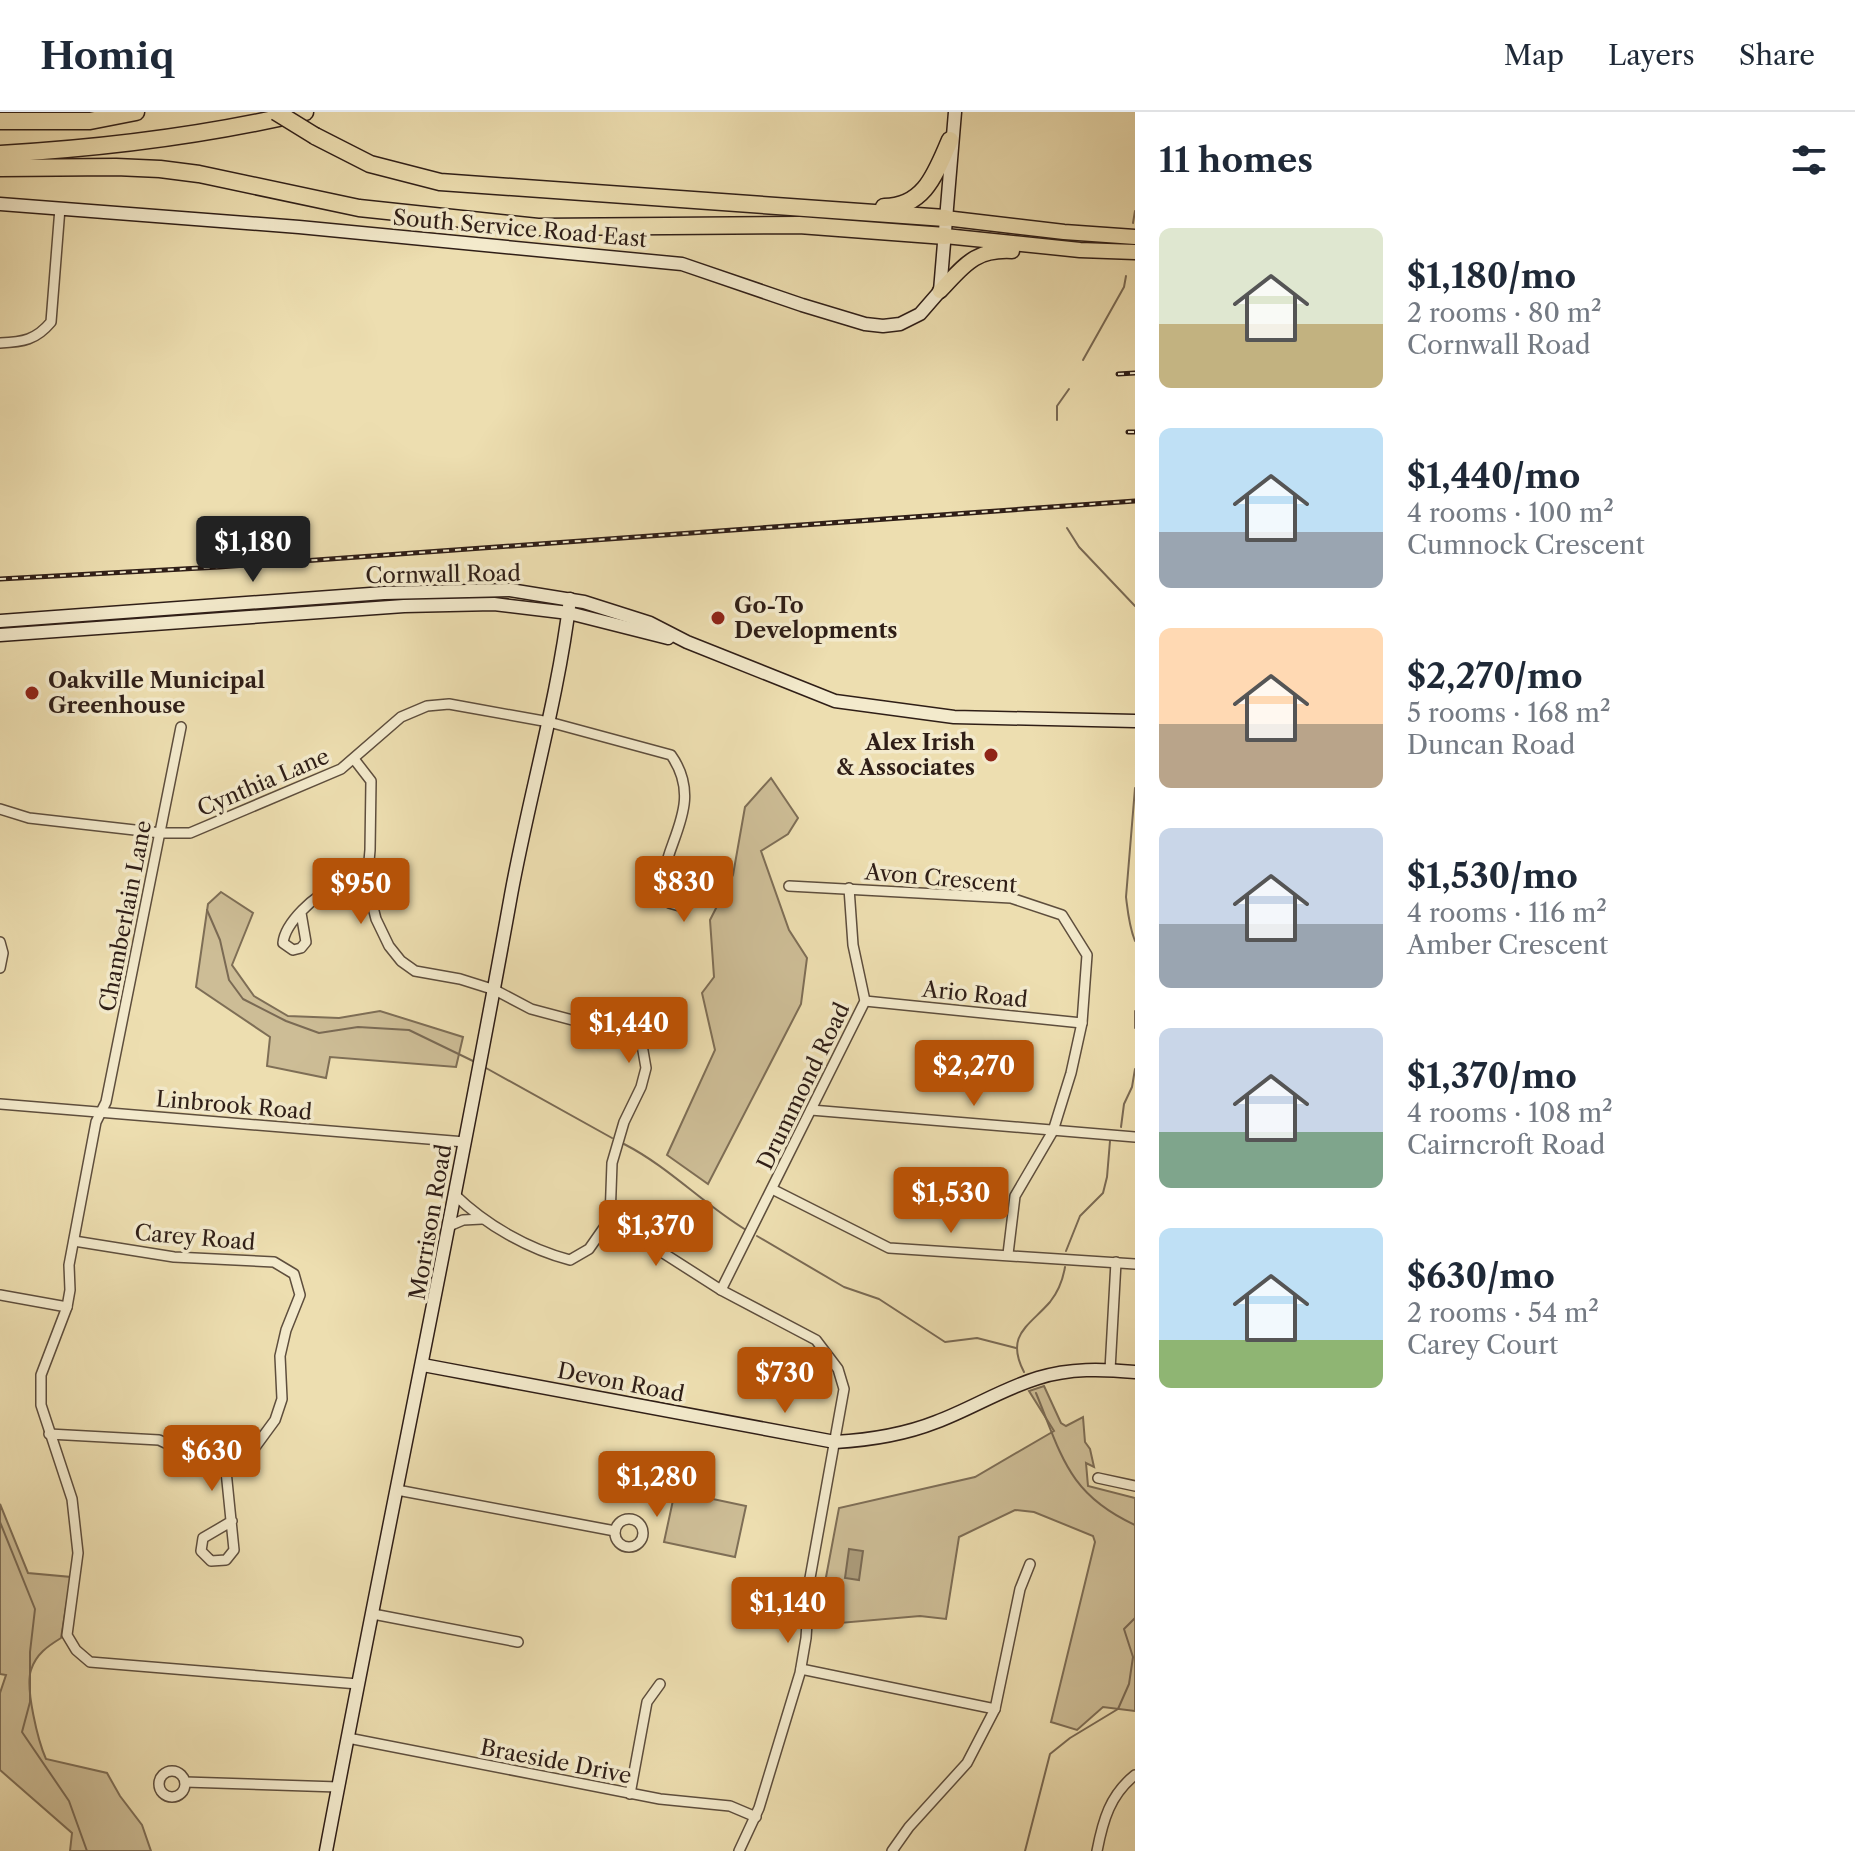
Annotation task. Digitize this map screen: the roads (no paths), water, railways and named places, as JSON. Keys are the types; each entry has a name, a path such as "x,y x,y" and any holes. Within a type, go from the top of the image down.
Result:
{"highway":[{"path":"2,121 67,112"},
{"path":"2,121 90,121 136,112"},
{"path":"276,112 370,164 440,182 945,218"},
{"path":"0,154 94,149 198,134 305,112"},
{"path":"839,211 858,207 896,207 909,202 923,193 934,179 950,140"},
{"path":"0,168 160,169 199,174 359,208 538,227 799,225 945,236"}],"main road":[{"path":"945,218 1135,237"},
{"path":"945,236 1080,250 1135,252"},
{"path":"940,291 965,263 979,254 1003,250 1069,254 1080,250"}],"street":[{"path":"940,291 950,140 955,112"},
{"name":"South Service Road East","path":"0,204 313,229 682,264 802,305 865,324 883,326 900,324 920,314 940,291"},
{"path":"0,343 25,342 40,335 51,322 60,208"},
{"name":"Cornwall Road","path":"0,621 461,589 510,590 687,642 835,701 954,717 1135,721"},
{"name":"Cornwall Road","path":"0,635 446,604 569,606"},
{"name":"Morrison Road","path":"326,1851 423,1365 512,890 549,722 569,606"},
{"name":"Cynthia Lane","path":"0,809 29,818 161,833 190,833 341,769 401,717 427,706 449,704 549,722 671,755 680,768 685,793 679,832 669,858"},
{"name":"Chamberlain Lane","path":"181,727 106,1102 96,1122 69,1265 67,1307 41,1375 41,1405 72,1499 78,1553 67,1635 76,1650 90,1662 358,1684"},
{"path":"354,759 371,781 367,884 376,919 389,946 401,961 415,971 460,979 495,990 531,1009 625,1034 642,1045 646,1068 641,1087 624,1122 612,1163 610,1219 589,1249 570,1260 545,1253 482,1219 455,1195"},
{"path":"669,858 670,865 696,892 692,902 683,907 669,903 662,890 663,871 669,858"},
{"path":"301,913 332,889 367,884"},
{"name":"Avon Crescent","path":"789,886 1011,898 1062,915 1087,955 1082,1023 1071,1073 1053,1131 1015,1196 1008,1254"},
{"name":"Drummond Road","path":"721,1290 865,1001 853,945 849,888"},
{"path":"0,942 3,953 0,968"},
{"name":"Ario Road","path":"865,1001 1082,1023"},
{"name":"Linbrook Road","path":"0,1104 465,1142"},
{"path":"811,1110 1135,1137"},
{"path":"772,1189 889,1248 1135,1264"},
{"path":"449,1226 463,1220 482,1219"},
{"path":"610,1219 721,1290 816,1340 838,1369 844,1389 810,1578 801,1669 756,1817 739,1851"},
{"name":"Carey Road","path":"74,1241 174,1257 274,1262 294,1274 300,1295 280,1356 282,1399 275,1420 253,1450 225,1461"},
{"path":"1110,1370 1116,1262"},
{"path":"0,1295 67,1307"},
{"name":"Devon Road","path":"423,1365 835,1442 901,1434 1038,1378 1081,1370 1135,1372"},
{"path":"49,1434 159,1440 193,1456 225,1461 232,1521 232,1554 226,1560 211,1561 201,1551 203,1538 232,1521"},
{"path":"1098,1478 1135,1486"},
{"path":"397,1490 615,1531"},
{"path":"892,1851 909,1827 967,1763 995,1709 1020,1589 1030,1564"},
{"path":"373,1614 518,1642"},
{"path":"801,1669 995,1709"},
{"path":"630,1794 647,1702 660,1684"},
{"name":"Braeside Drive","path":"348,1738 630,1794 730,1806 756,1817"},
{"path":"1097,1851 1102,1823 1120,1787 1135,1775"},
{"path":"185,1782 338,1787"}],"waterway":[{"path":"1133,223 1135,211"},
{"path":"1083,360 1124,287 1126,276"},
{"path":"1057,420 1057,406 1069,389"},
{"path":"1067,528 1079,547 1135,606"},
{"path":"1135,788 1126,897 1135,941"},
{"path":"207,910 220,940 229,980 243,999 286,1021 319,1033 358,1027 409,1030 473,1061"},
{"path":"1135,1011 1135,1028"},
{"path":"486,1068 612,1138"},
{"path":"1121,1127 1124,1104 1132,1087 1135,1069"},
{"path":"1066,1251 1080,1216 1103,1193 1110,1141"},
{"path":"624,1144 656,1163 746,1230"},
{"path":"757,1236 844,1287 879,1299 945,1342 977,1338 1016,1348"},
{"path":"1024,1372 1017,1349 1018,1340 1027,1325 1053,1298 1065,1267"},
{"path":"1036,1393 1061,1454 1081,1486 1095,1500 1135,1525"},
{"path":"0,1522 35,1609 30,1652 30,1702 22,1732 69,1801 87,1851"},
{"path":"1025,1851 1050,1754 1118,1709 1129,1684 1133,1657 1124,1629 1135,1618"}],"railway":[{"path":"1118,374 1135,373"},
{"path":"1128,432 1135,432"},
{"path":"0,579 219,567 1135,501"}],"place":[{"name":"Go-To Developments","path":"718,618"},
{"name":"Oakville Municipal Greenhouse","path":"32,693"},
{"name":"Alex Irish & Associates","path":"991,755"}]}
